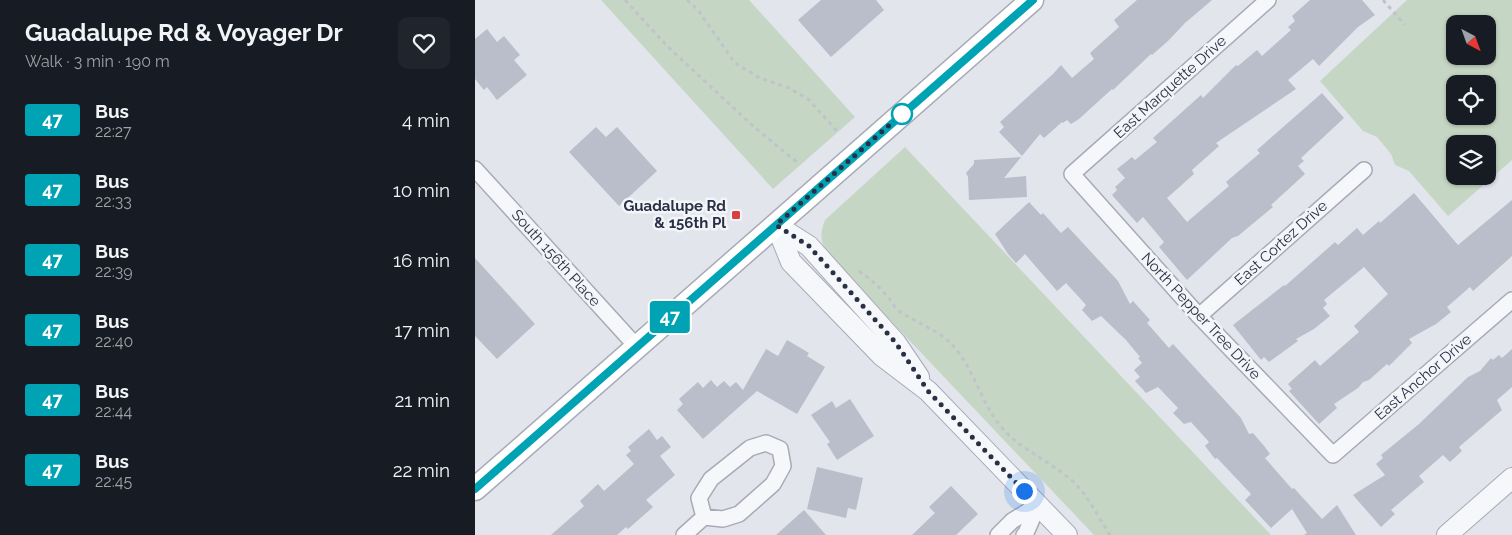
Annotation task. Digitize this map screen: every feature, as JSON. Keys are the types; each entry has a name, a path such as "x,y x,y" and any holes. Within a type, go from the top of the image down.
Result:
{"main road":[{"path":"475,489 1033,0"}],"street":[{"name":"East Marquette Drive","path":"1072,174 1268,0"},
{"name":"South 156th Place","path":"475,169 637,346"},
{"name":"East Cortez Drive","path":"1199,316 1364,170"},
{"name":"North Pepper Tree Drive","path":"1072,174 1199,316 1333,454"},
{"path":"776,225 791,262 882,356 928,391 1067,535"},
{"name":"East Anchor Drive","path":"1333,454 1512,300"},
{"path":"684,535 704,517 723,519 739,514 773,484 783,466 780,449 766,443 750,448 711,478 699,498 704,517"},
{"path":"1447,535 1512,478"},
{"path":"997,535 1012,520 1038,505"},
{"path":"1024,535 1038,505"}],"path":[{"path":"625,0 668,47 753,126 799,164"},
{"path":"687,0 698,10 735,63 760,78 789,88 808,99 837,131"},
{"path":"1383,0 1405,25"},
{"path":"853,268 876,283 897,310 942,335 955,348 969,367 991,413 1003,429 1018,444 1065,475 1079,487 1110,535"}],"green space":[{"path":"601,0 749,0 855,117 773,189"},
{"path":"1407,0 1512,0 1512,160 1496,174 1496,135 1446,135 1446,185 1483,185 1448,216 1409,171 1395,165 1391,154 1377,137 1363,131 1320,81"},
{"path":"905,147 1271,535 1094,535 835,262 827,252 821,238 825,220"}],"building":[{"path":"821,0 876,0 884,10 831,57 798,20"},
{"path":"1137,0 1212,0 1079,119 1071,124 1067,120 1062,122 1044,138 1040,134 1022,156 999,132 1004,127 1000,122 1061,65 1072,78 1094,59 1090,53 1119,27 1114,20"},
{"path":"1310,0 1362,0 1375,15 1358,27 1319,66 1313,59 1288,80 1296,89 1216,143 1219,146 1192,170 1194,174 1167,198 1187,222 1229,186 1226,182 1260,153 1257,150 1322,93 1344,118 1301,158 1304,161 1298,166 1305,174 1271,205 1273,207 1238,236 1232,238 1187,280 1159,247 1164,242 1143,217 1137,223 1112,195 1117,190 1115,187 1125,178 1117,169 1132,157 1135,160 1157,142 1153,138 1201,95 1203,98 1236,65 1238,66 1257,50 1262,56 1291,30 1288,27 1295,21 1292,16"},
{"path":"487,29 497,42 504,36 520,55 514,60 527,75 497,100 487,87 484,90 475,79 475,39"},
{"path":"596,127 606,137 617,127 657,171 619,206 569,152"},
{"path":"1021,157 1004,178 1026,176 1027,197 969,200 968,177 966,173 974,164 974,160"},
{"path":"1414,193 1458,245 1512,200 1512,256 1473,291 1470,287 1447,307 1451,312 1436,324 1409,339 1412,343 1389,366 1387,364 1369,380 1363,382 1358,388 1334,404 1337,408 1319,424 1289,391 1292,389 1288,384 1315,360 1320,366 1359,332 1354,326 1388,294 1364,267 1324,300 1327,304 1323,308 1330,316 1314,329 1296,339 1298,341 1269,362 1264,357 1261,360 1233,325 1285,286 1335,242 1338,245 1357,228 1363,235 1379,221 1380,223"},
{"path":"1029,202 1041,215 1043,213 1061,233 1068,227 1118,281 1130,304 1133,301 1150,320 1147,323 1169,348 1173,344 1241,418 1249,434 1253,433 1270,454 1265,458 1292,489 1294,488 1322,519 1337,505 1356,535 1304,535 1307,533 1292,509 1271,528 1245,500 1251,494 1217,458 1215,459 1205,446 1209,442 1191,422 1184,424 1173,413 1178,408 1158,387 1146,393 1135,381 1140,377 1134,370 1142,363 1138,358 1140,357 1126,340 1101,316 1092,321 1082,310 1086,305 1066,283 1057,291 1025,254 1016,263 1008,254 995,234"},
{"path":"475,258 535,324 497,359 475,336"},
{"path":"787,340 809,353 807,356 825,367 797,414 757,391 703,439 677,410 683,404 679,399 698,382 703,388 711,380 717,387 724,381 730,387 736,382 743,390 766,349 778,356"},
{"path":"1512,349 1512,387 1497,400 1502,410 1459,447 1462,451 1450,462 1443,455 1419,476 1424,482 1391,510 1395,514 1381,527 1353,495 1385,475 1376,464 1383,458 1381,455 1419,424 1468,377 1480,371 1491,358 1493,360 1499,355 1502,358"},
{"path":"850,399 874,436 837,460 827,444 830,442 811,415 832,401 836,408"},
{"path":"649,429 657,440 662,436 671,447 660,456 675,475 646,500 653,507 628,529 626,527 617,535 551,535 584,506 580,501 598,484 604,491 634,464 626,455 631,451 628,447"},
{"path":"817,467 863,478 856,510 848,508 846,518 807,509"},
{"path":"951,486 978,514 956,535 912,535 935,513 929,507"},
{"path":"804,510 826,535 776,535"}],"bus line":[{"name":"47","path":"475,489 1033,0"}],"place":[{"name":"Guadalupe Rd & 156th Pl","path":"736,215"}],"route":[{"path":"902,114 776,225 809,246 896,343 928,391 1024,491"}]}
